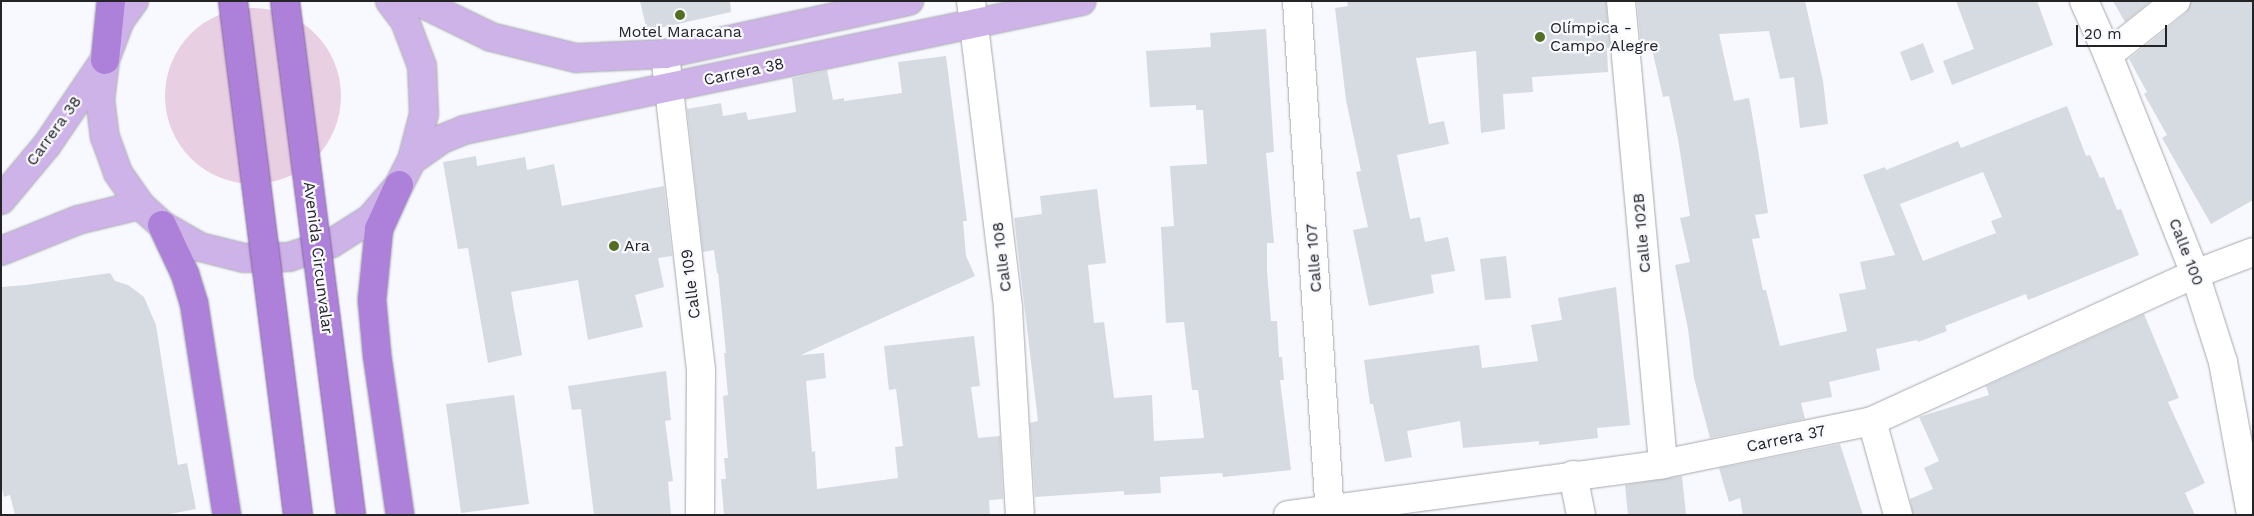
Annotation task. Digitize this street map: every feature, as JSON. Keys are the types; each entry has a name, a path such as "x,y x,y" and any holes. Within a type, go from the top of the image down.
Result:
{"highway":[{"path":"105,60 111,1"},
{"path":"233,1 298,515"},
{"name":"Avenida Circunvalar","path":"285,1 351,515"},
{"path":"399,185 379,229 372,300 377,355 400,515"},
{"path":"162,225 185,274 194,303 227,515"}],"main road":[{"path":"134,1 120,20 105,60 100,98 104,137 118,173 140,204 162,225 200,247 244,258 289,257 332,243 370,219 399,185 412,160 424,114 422,66 406,21 390,1"},
{"name":"Carrera 38","path":"417,1 491,36 576,58 665,54 910,1"},
{"name":"Carrera 38","path":"412,160 442,139 464,130 562,108 668,88 973,13 1082,1"},
{"name":"Carrera 38","path":"1,200 46,145 105,60"},
{"path":"1,251 78,220 140,204"}],"street":[{"name":"Calle 107","path":"1297,1 1330,512"},
{"name":"Calle 102B","path":"1620,1 1663,464"},
{"name":"Calle 100","path":"2084,1 2108,55 2195,274 2222,362 2251,515"},
{"path":"2108,55 2176,1"},
{"name":"Calle 108","path":"973,13 1008,308 1020,515"},
{"name":"Calle 109","path":"665,54 701,369 700,515"},
{"name":"Carrera 37","path":"1288,515 1330,512 1663,464 1872,421 2195,274 2253,252"},
{"path":"1872,421 1898,515"},
{"path":"1573,476 1581,515"}],"shaded area":[{"path":"244,8 262,8 279,11 295,18 321,40 331,54 338,70 341,96 340,113 335,130 321,152 309,164 295,174 279,181 262,184 244,184 227,181 211,174 185,152 175,138 168,122 165,105 165,87 168,70 175,54 197,28 211,18 227,11"}],"building":[{"name":"Motel Maracana","path":"640,1 730,1 731,12 647,31"},
{"path":"1347,1 1606,1 1610,48 1607,48 1608,72 1532,77 1533,92 1503,94 1505,129 1481,133 1476,51 1416,58 1429,124 1444,121 1449,144 1397,155 1410,219 1420,217 1425,242 1448,237 1455,271 1431,275 1434,293 1369,306 1353,230 1368,227 1356,172 1361,171 1346,100 1335,8 1348,6"},
{"path":"1637,1 1805,1 1823,81 1828,124 1800,128 1794,77 1780,79 1769,31 1719,34 1734,101 1749,98 1768,213 1755,215 1760,238 1752,239 1763,290 1766,290 1780,346 1847,331 1839,294 1866,289 1860,262 1895,255 1863,175 1885,167 1886,170 1958,141 1961,148 2067,106 2086,156 2090,155 2100,178 2104,177 2117,210 2121,209 2139,255 2028,300 2026,294 1945,326 1947,331 1918,342 1917,340 1876,349 1880,370 1829,382 1832,397 1801,403 1805,419 1710,438 1694,378 1688,329 1675,265 1690,262 1680,218 1690,216 1678,139 1669,96 1663,97 1651,45 1641,46","holes":["1983,172 2002,217 1991,221 1996,233 1923,261 1900,204"]},
{"path":"1956,1 2037,1 2053,45 1952,85 1943,61 1974,49"},
{"path":"2113,1 2151,1 2125,22"},
{"path":"2191,1 2253,1 2253,200 2211,224 2162,138 2167,135 2144,94 2147,92 2129,59 2186,13"},
{"path":"1266,29 1274,152 1266,153 1274,243 1267,243 1267,271 1271,321 1277,321 1279,357 1282,357 1284,380 1280,380 1291,470 1223,477 1222,473 1160,477 1161,493 1124,495 1124,491 1035,497 1030,423 1038,421 1014,218 1042,214 1040,196 1097,189 1106,263 1088,265 1094,323 1104,322 1114,398 1152,395 1154,441 1204,438 1198,390 1192,390 1184,322 1166,323 1161,227 1174,226 1170,166 1207,164 1203,110 1196,110 1196,105 1150,107 1146,51 1211,47 1210,33"},
{"path":"1923,43 1934,72 1911,81 1900,52"},
{"path":"946,56 967,221 963,221 966,256 975,276 801,355 824,353 826,378 806,381 812,452 815,451 817,489 898,478 895,447 903,446 896,389 889,390 884,346 974,336 980,386 971,387 978,438 1000,436 1003,499 989,500 990,515 724,515 721,479 726,479 724,458 728,458 723,396 728,395 724,353 726,353 714,250 703,252 687,109 721,103 723,116 746,112 748,120 796,112 792,78 827,70 833,100 844,98 844,101 902,93 898,62"},
{"path":"476,156 477,166 525,157 527,170 554,164 562,206 664,186 672,256 658,258 664,287 635,295 643,327 588,340 578,280 511,292 522,355 488,363 468,248 458,249 443,162"},
{"path":"1506,256 1511,298 1485,300 1480,259"},
{"path":"110,273 115,281 128,285 144,297 156,325 178,465 187,463 196,509 165,515 15,515 10,495 4,497 1,484 1,287"},
{"path":"1616,287 1630,425 1597,428 1598,438 1539,445 1539,441 1463,448 1460,421 1407,431 1412,457 1385,462 1373,404 1370,404 1364,360 1479,345 1482,368 1538,361 1531,325 1562,320 1558,298"},
{"path":"2144,314 2179,398 2168,402 2205,483 2185,493 2195,515 1913,515 1910,499 1933,489 1924,468 1939,461 1919,417 1989,395 1986,386"},
{"path":"666,371 671,420 665,421 673,481 668,482 671,515 594,515 581,409 572,410 568,386"},
{"path":"514,395 529,504 461,513 446,404"},
{"path":"1840,444 1863,515 1743,515 1740,498 1729,502 1719,468"},
{"path":"1682,476 1686,515 1628,515 1625,485"}],"place":[{"name":"Motel Maracana","path":"680,15"},
{"name":"Olímpica - Campo Alegre","path":"1540,37"},
{"name":"Ara","path":"614,246"}]}
